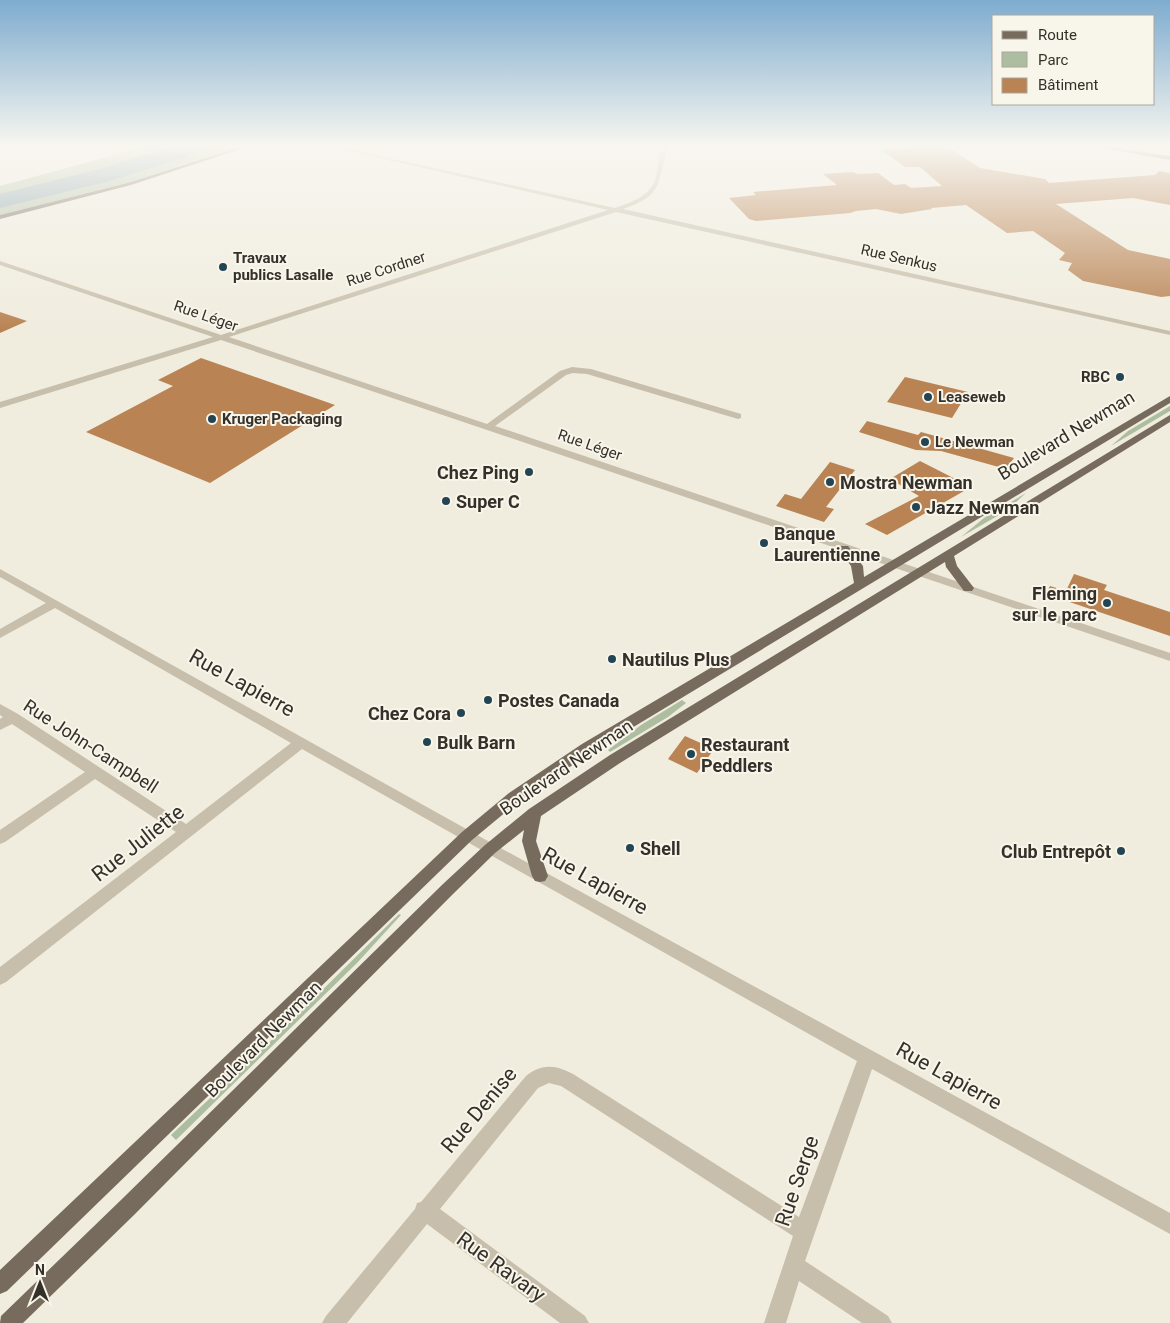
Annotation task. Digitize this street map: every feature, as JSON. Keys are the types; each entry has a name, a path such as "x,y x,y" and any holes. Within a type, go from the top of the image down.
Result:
{"main road":[{"path":"0,217 36,208"},
{"name":"Boulevard Newman","path":"0,1284 467,836 514,797 556,767 1170,399"},
{"name":"Boulevard Newman","path":"8,1323 490,849 534,813 615,759 1170,418"},
{"path":"844,548 857,566 860,584"},
{"path":"948,554 952,568 968,588"},
{"path":"534,813 529,842 540,876"}],"street":[{"name":"Rue Senkus","path":"607,208 1170,333"},
{"name":"Rue Cordner","path":"0,405 220,338 622,208"},
{"name":"Rue Léger","path":"0,263 1170,657"},
{"path":"488,428 563,373 576,370 588,371 738,416"},
{"name":"Rue Lapierre","path":"0,572 490,849 1170,1224"},
{"path":"0,634 55,603"},
{"name":"Rue John-Campbell","path":"0,709 187,832"},
{"path":"0,725 13,717"},
{"name":"Rue Juliette","path":"0,977 302,742"},
{"path":"0,838 96,771"},
{"name":"Rue Serge","path":"775,1323 804,1232 867,1056"},
{"name":"Rue Denise","path":"333,1323 424,1210 532,1082 539,1076 548,1073 556,1074 567,1080 804,1232"},
{"name":"Rue Ravary","path":"424,1210 578,1323"},
{"path":"794,1266 881,1323"}],"green space":[{"path":"0,208 29,208 0,215"},
{"path":"1170,406 1170,411 1111,446 1128,431"},
{"path":"1026,493 1006,511 961,537 984,518"},
{"path":"682,700 686,703 668,717 610,752 608,750 641,725"},
{"path":"399,914 401,915 357,963 176,1140 171,1135 276,1036"}],"building":[{"path":"738,208 934,208 901,214 876,209 756,221 749,219"},
{"path":"970,208 1062,208 1128,250 1170,259 1170,296 1161,297 1083,281 1068,270 1072,263 1059,260 1065,253 1033,231 1007,233"},
{"path":"0,312 27,321 0,333"},
{"name":"Kruger Packaging","path":"201,358 335,405 210,483 86,432 173,386 158,380"},
{"name":"Leaseweb","path":"905,377 968,392 952,418 887,402"},
{"name":"Le Newman","path":"867,421 918,435 921,432 1014,458 1006,469 941,451 916,450 859,432"},
{"name":"Jazz Newman","path":"920,461 971,487 887,535 865,524 919,496 890,479"},
{"name":"Mostra Newman","path":"830,462 855,470 826,507 834,509 824,522 776,506 785,494 801,499"},
{"name":"Fleming sur le parc","path":"1074,574 1107,585 1104,590 1170,612 1170,636 1046,594 1050,586 1066,591"},
{"name":"Restaurant Peddlers","path":"685,736 714,749 697,773 668,759"}],"place":[{"name":"Travaux publics Lasalle","path":"223,267"},
{"name":"RBC","path":"1120,377"},
{"name":"Leaseweb","path":"928,397"},
{"name":"Kruger Packaging","path":"212,419"},
{"name":"Le Newman","path":"925,442"},
{"name":"Chez Ping","path":"529,472"},
{"name":"Mostra Newman","path":"830,482"},
{"name":"Super C","path":"446,501"},
{"name":"Jazz Newman","path":"916,507"},
{"name":"Banque Laurentienne","path":"764,543"},
{"name":"Fleming sur le parc","path":"1107,603"},
{"name":"Nautilus Plus","path":"612,659"},
{"name":"Postes Canada","path":"488,700"},
{"name":"Chez Cora","path":"461,713"},
{"name":"Bulk Barn","path":"427,742"},
{"name":"Restaurant Peddlers","path":"691,754"},
{"name":"Shell","path":"630,848"},
{"name":"Club Entrepôt","path":"1121,851"}]}
